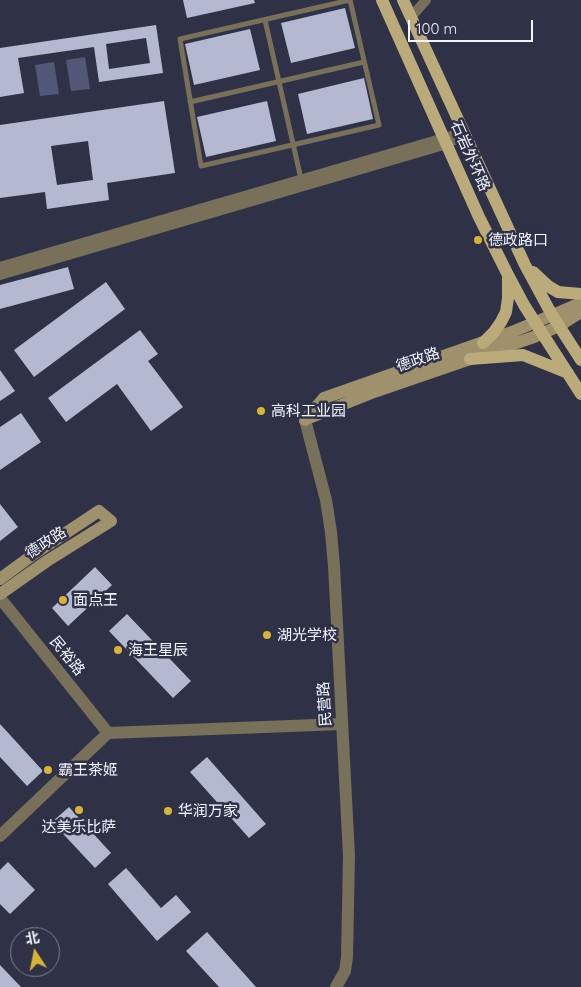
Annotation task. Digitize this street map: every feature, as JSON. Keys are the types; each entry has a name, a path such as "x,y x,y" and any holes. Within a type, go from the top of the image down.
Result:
{"main road":[{"name":"石岩外环路","path":"382,0 507,273 524,305 581,394"},
{"name":"石岩外环路","path":"403,0 525,265 581,360"},
{"path":"525,265 553,289 568,294 581,294"},
{"path":"483,343 498,327 506,312 508,298 507,273"},
{"path":"556,320 581,303"},
{"path":"539,328 581,312"},
{"name":"德政路","path":"305,420 324,398 483,343 539,328"},
{"name":"德政路","path":"305,420 374,392 470,359 539,328"},
{"path":"470,359 523,355 568,373"},
{"name":"德政路","path":"0,579 34,554 99,512 111,521 0,594"}],"street":[{"path":"412,16 426,0"},
{"path":"0,275 464,134"},
{"path":"0,267 301,179 445,141"},
{"name":"民营路","path":"305,420 326,500 331,532 342,724 349,856 347,948 345,972 336,987"},
{"name":"民裕路","path":"0,598 108,734"},
{"path":"0,836 108,734 342,724"}],"lane":[{"path":"350,0 379,125 201,166 180,39 264,20 350,0"},
{"path":"264,20 301,179"},
{"path":"190,102 364,62"}],"shaded area":[{"path":"85,57 90,89 71,91 66,60"},
{"path":"54,62 59,94 40,96 35,65"}],"building":[{"path":"183,0 254,0 255,3 187,18"},
{"path":"345,8 355,48 291,63 281,23"},
{"path":"156,25 163,73 99,82 94,47 18,58 24,93 0,97 0,48","holes":["146,38 150,63 109,69 106,44"]},
{"path":"250,29 260,70 194,85 185,44"},
{"path":"364,78 373,119 307,134 298,94"},
{"path":"164,101 175,173 107,183 109,200 47,209 45,192 0,198 0,125","holes":["88,141 93,180 57,185 51,146"]},
{"path":"267,101 276,141 206,157 197,117"},
{"path":"68,267 74,289 0,309 0,285"},
{"path":"106,282 125,309 34,377 14,350"},
{"path":"140,330 158,354 148,361 183,407 151,431 117,384 66,422 48,398"},
{"path":"0,370 15,391 0,401"},
{"path":"21,413 41,442 0,470 0,427"},
{"path":"0,504 18,527 0,541"},
{"path":"95,567 112,585 68,626 52,608"},
{"path":"127,614 191,681 173,698 109,631"},
{"path":"0,724 43,771 27,786 0,757"},
{"path":"207,757 266,824 249,838 190,772"},
{"path":"69,807 111,853 95,868 52,822"},
{"path":"8,862 35,890 10,914 0,904 0,870"},
{"path":"126,868 161,908 176,895 191,912 157,941 108,884"},
{"path":"207,932 256,987 219,987 186,951"},
{"path":"0,965 21,987 0,987"}],"place":[{"name":"德政路口","path":"478,240"},
{"name":"高科工业园","path":"261,411"},
{"name":"面点王","path":"63,600"},
{"name":"湖光学校","path":"267,635"},
{"name":"海王星辰","path":"118,650"},
{"name":"霸王茶姬","path":"48,770"},
{"name":"达美乐比萨","path":"79,810"},
{"name":"华润万家","path":"168,811"}]}
